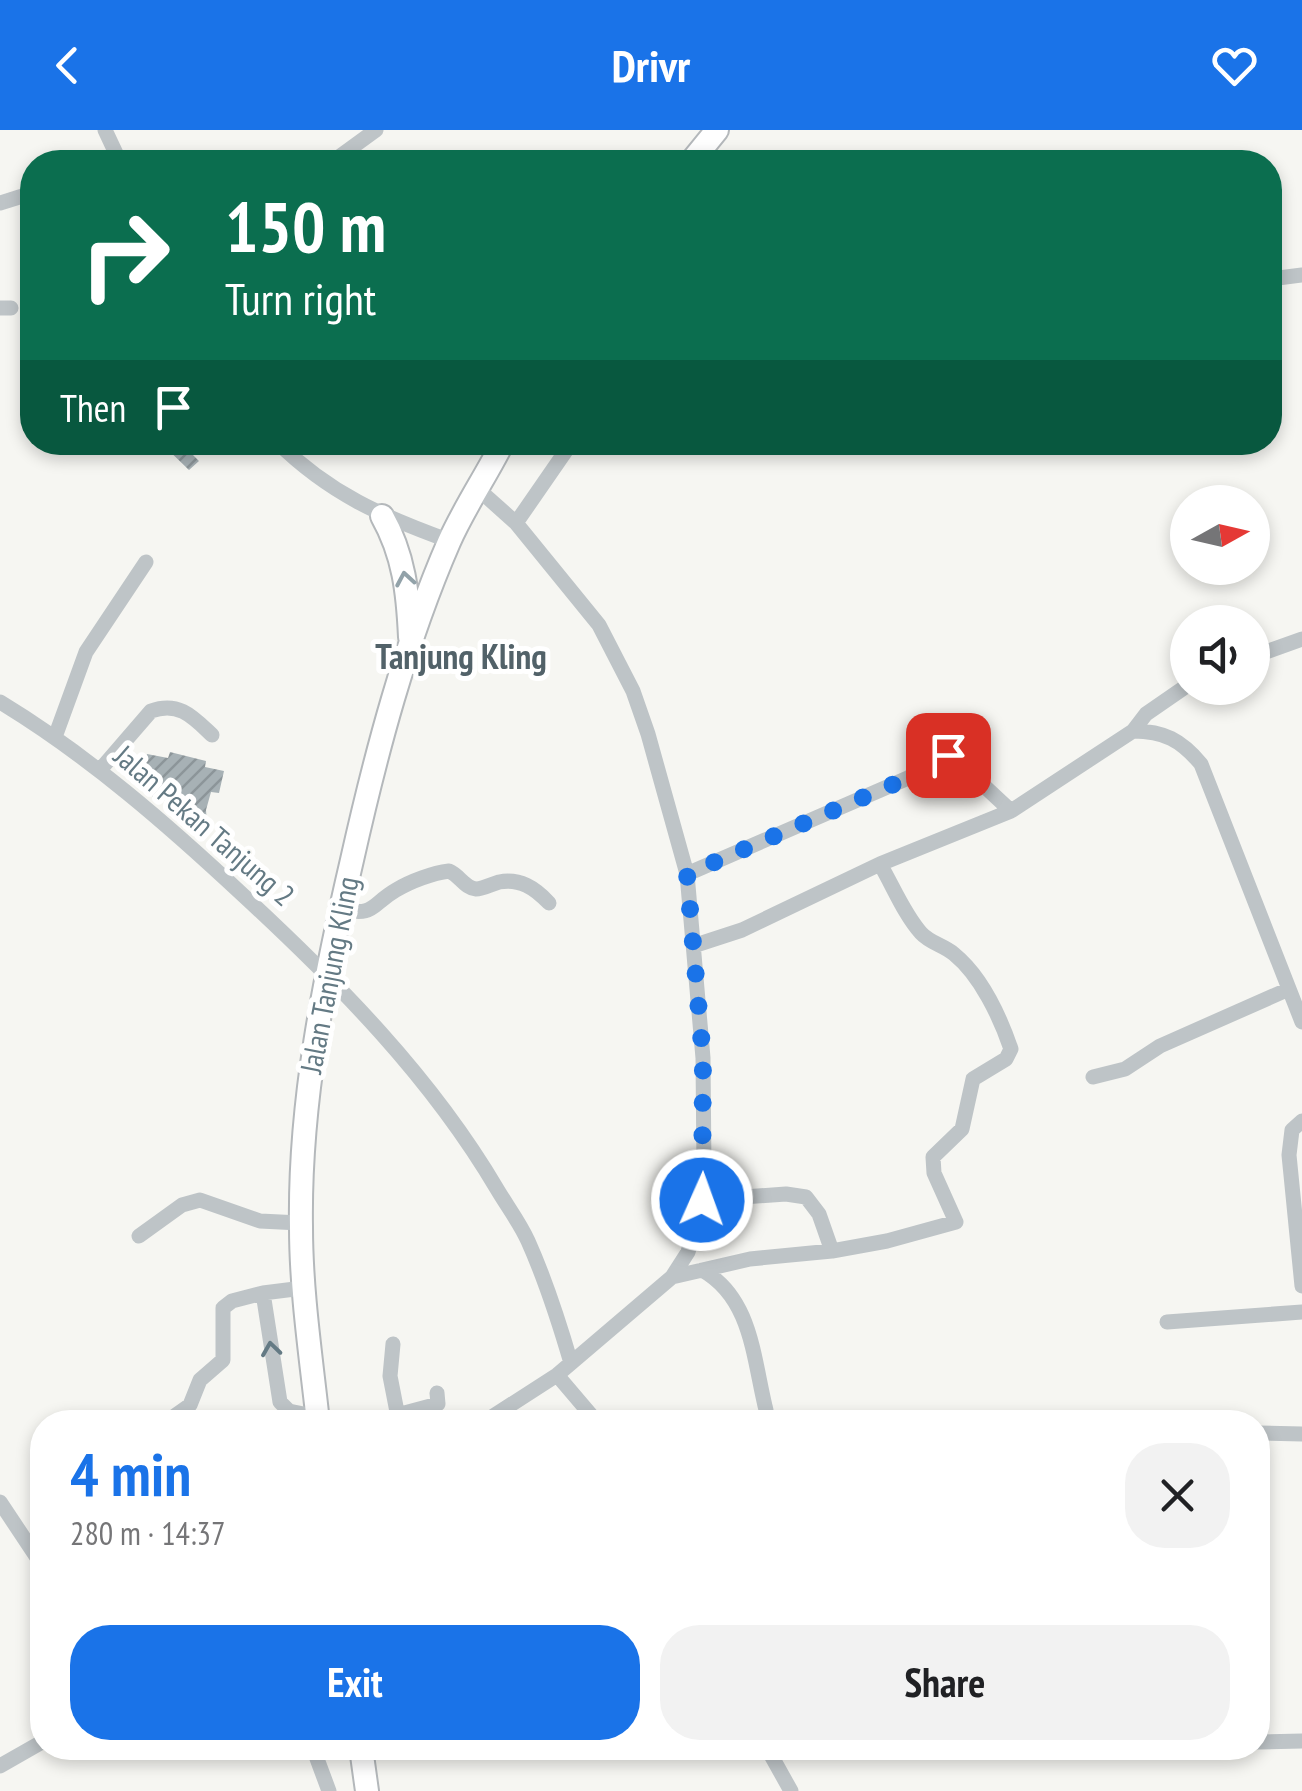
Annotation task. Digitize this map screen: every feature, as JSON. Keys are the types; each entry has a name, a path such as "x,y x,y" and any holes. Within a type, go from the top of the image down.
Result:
{"highway":[{"name":"Jalan Tanjung Kling","path":"317,1410 300,1224 306,1111 340,909 364,805 410,646 450,541 494,455"},
{"path":"382,516 403,565 410,646"},
{"path":"362,1760 366,1791"}],"street":[{"path":"348,150 376,130"},
{"path":"292,455 322,481 382,516 450,541"},
{"path":"516,523 563,455"},
{"path":"478,489 516,523 579,598 618,659 648,734 687,874 703,1058 702,1200 688,1252 672,1277 557,1375 503,1410"},
{"path":"55,737 86,652 146,562"},
{"path":"1270,651 1302,639"},
{"path":"696,945 742,930 880,864 1011,811 1133,730 1146,714 1170,697"},
{"name":"Jalan Pekan Tanjung 2","path":"0,703 100,770 199,854 328,974 454,1120 478,1158 527,1239 555,1308 571,1363"},
{"path":"100,770 150,711 161,707 170,706 189,714 212,735"},
{"path":"1133,730 1172,736 1188,747 1201,764 1302,1022"},
{"path":"687,874 908,778 940,755 953,757 1011,811"},
{"path":"672,1277 750,1259 887,1241 956,1222 934,1173 933,1156 962,1128 973,1079 1006,1059 1011,1049 983,989 956,955 918,930 880,864"},
{"path":"340,909 375,909 395,890 450,871 476,889 503,881 527,885 548,902"},
{"path":"1093,1077 1124,1070 1160,1046 1288,988"},
{"path":"1302,1121 1292,1130 1289,1155 1302,1286"},
{"path":"702,1200 786,1194 806,1198 819,1214 832,1251"},
{"path":"139,1236 182,1205 200,1200 260,1222 300,1224"},
{"path":"702,1270 719,1280 740,1308 766,1410"},
{"path":"183,1410 190,1405 200,1380 223,1360 222,1308 232,1301 263,1293 303,1288"},
{"path":"263,1293 280,1402 287,1410"},
{"path":"1167,1322 1302,1312"},
{"path":"393,1344 390,1376 396,1410"},
{"path":"557,1375 587,1410"},
{"path":"422,1410 438,1404 437,1392"},
{"path":"1270,1433 1302,1434"},
{"path":"0,1502 30,1547"},
{"path":"1270,1742 1302,1741"},
{"path":"0,1766 30,1749"},
{"path":"317,1760 329,1791"},
{"path":"774,1760 791,1791"}],"building":[{"path":"173,455 193,455 199,461 189,470"},
{"path":"170,752 206,761 205,767 224,771 219,793 211,792 207,824 195,815 195,808 153,798 153,778 141,775 147,754 168,758"}],"district":[{"name":"Tanjung Kling","path":"461,657"}],"route":[{"path":"702,1200 703,1058 687,874 908,778 940,755 948,755"}]}
